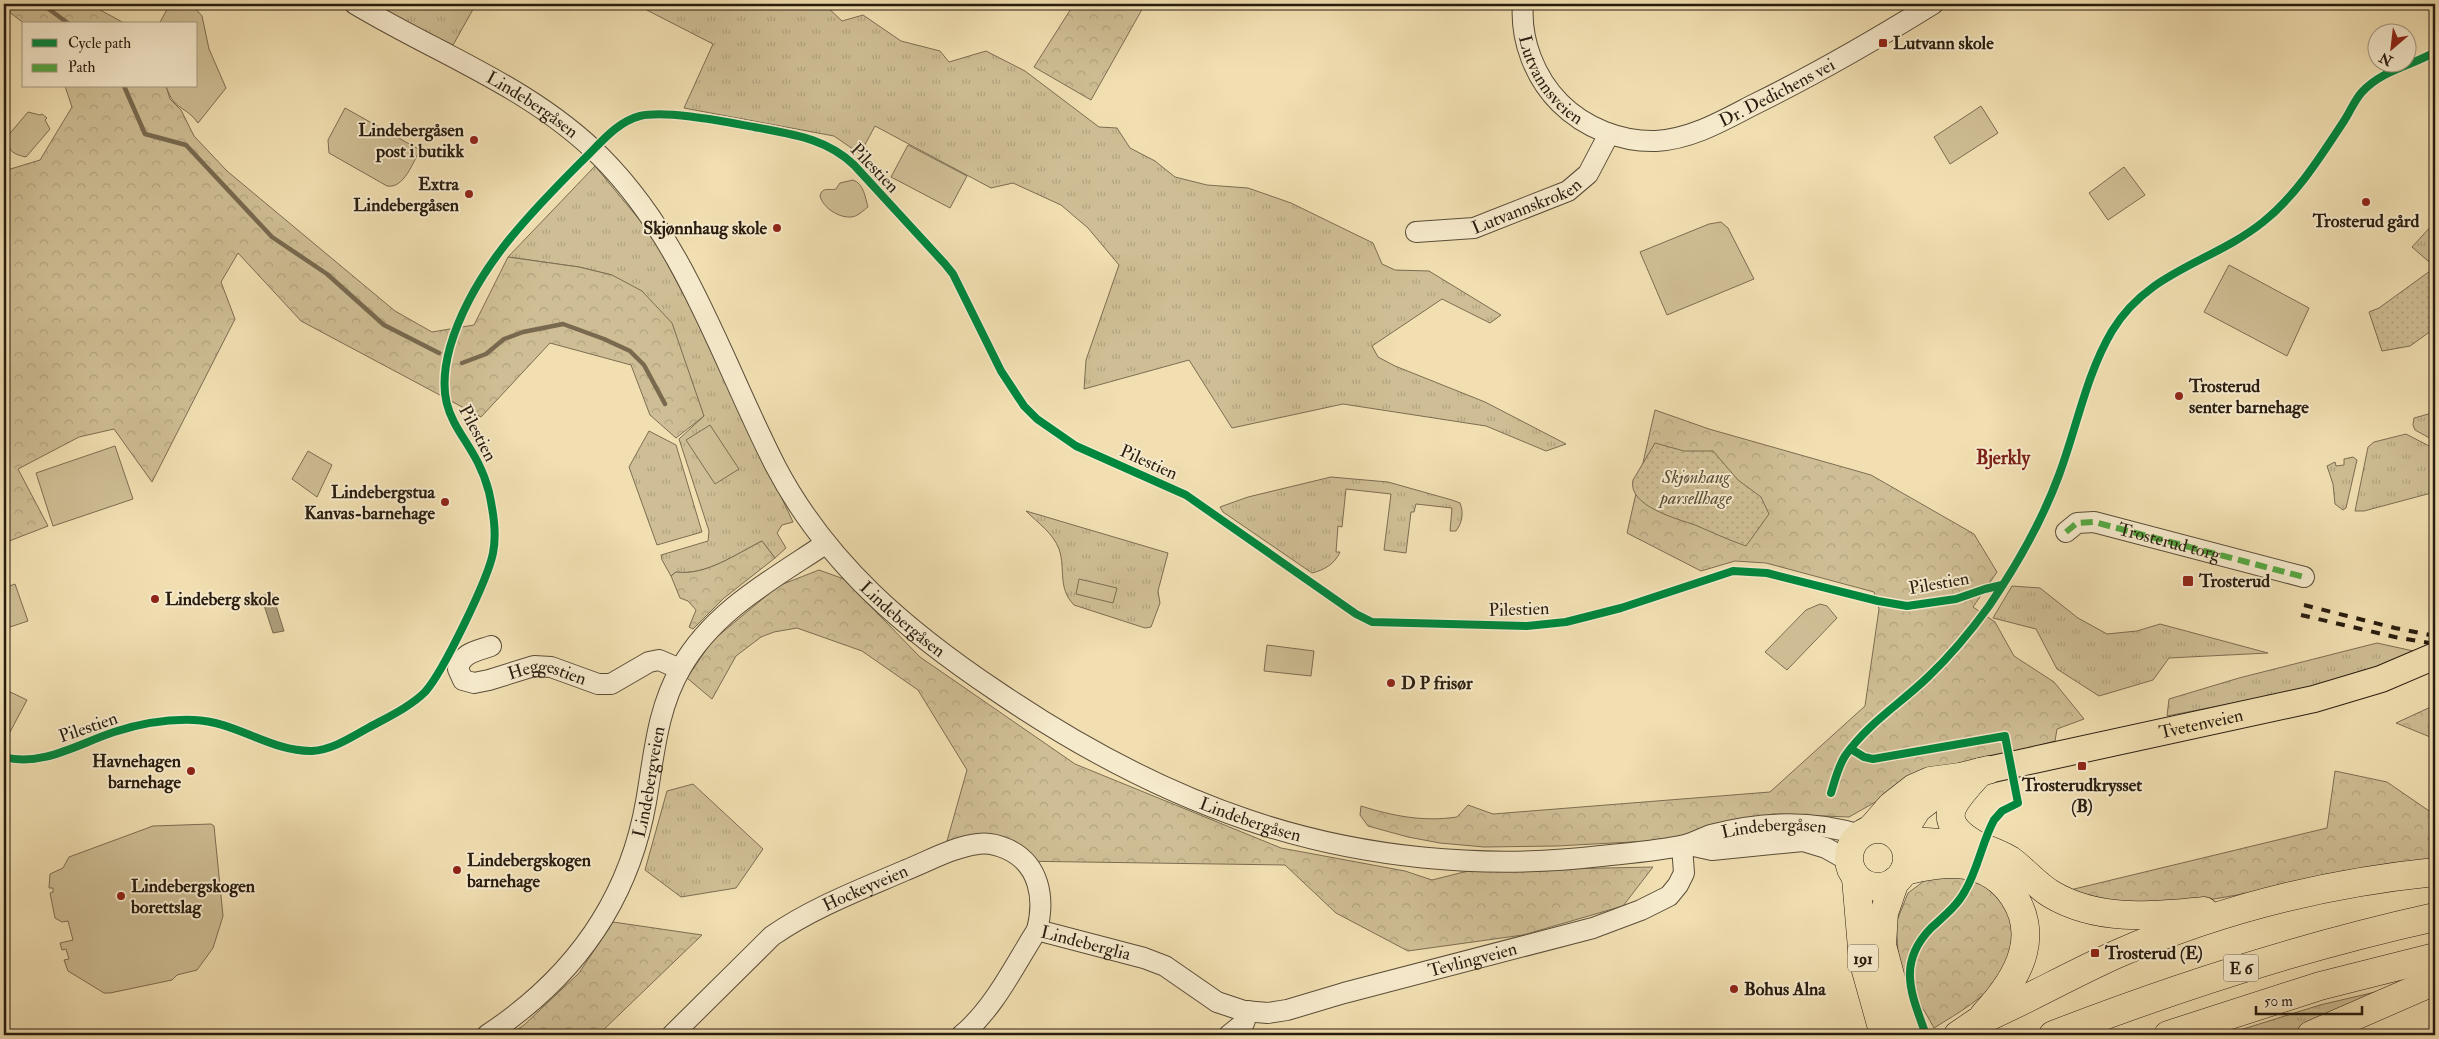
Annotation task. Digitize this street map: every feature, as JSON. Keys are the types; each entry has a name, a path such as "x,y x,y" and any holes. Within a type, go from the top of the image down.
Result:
{"highway":[{"name":"Tvetenveien","path":"1884,1035 1863,960 1851,846 1890,806 1914,788 1930,780 1976,773"},
{"name":"Tvetenveien","path":"1900,839 1917,809 1976,773"},
{"path":"1968,1029 1991,1008 2012,979 2023,954 2025,939 2025,924 2014,896 1956,832 1952,824 1951,810 1958,796 1976,773"},
{"path":"1866,832 1891,832 1900,839 2010,860 2042,888 2072,904 2097,912 2123,915 2235,910"},
{"name":"191","path":"1900,839 1907,855 1884,913 1882,945 1889,980 1906,1035"},
{"path":"1853,870 1875,887 1899,876 1975,854"},
{"path":"1968,1029 2118,954 2235,910 2337,886 2435,872"},
{"name":"E 6","path":"2053,1035 2110,1013 2247,966 2358,935 2435,917"},
{"name":"E 6","path":"2168,1035 2320,986 2435,957"},
{"path":"2311,1035 2435,981"}],"main road":[{"name":"Tvetenveien","path":"1976,773 2314,700 2381,679 2435,656"}],"street":[{"name":"Lindebergåsen","path":"355,4 482,72 540,106 600,156 626,185 672,250 692,286 780,473 807,520 825,544 862,585 898,618 955,663 1020,708 1141,777 1248,820 1325,841 1436,859 1484,861 1573,859 1686,845 1708,836 1784,824 1866,832"},
{"name":"Lutvannsveien","path":"1523,4 1523,22 1527,44 1532,61 1546,87 1568,110 1597,129 1609,134"},
{"name":"Dr. Dedichens vei","path":"1609,134 1627,139 1657,141 1696,132 1800,80 1933,4"},
{"name":"Lutvannskroken","path":"1416,232 1474,228 1568,191 1588,174 1609,134"},
{"name":"Trosterud torg","path":"2066,532 2077,523 2094,522 2304,577"},
{"name":"Lindebergveien","path":"487,1035 529,1006 564,972 593,935 612,903 639,834 658,727 666,700 680,669 699,641 738,603 825,544"},
{"name":"Heggestien","path":"491,646 467,654 463,658 458,670 464,680 474,683 489,680 534,666 551,667 598,684 611,684 639,666 659,660 680,669"},
{"name":"Lindebergåsen","path":"1686,845 1712,850 1803,842 1826,848 1853,870"},
{"name":"Hockeyveien","path":"672,1035 772,936 792,923 812,911 946,853 976,844 987,843 1012,851 1025,860 1032,870 1041,895 1042,913 1037,930"},
{"name":"Tevlingveien","path":"1248,1011 1268,1013 1287,1010 1344,993 1594,928 1641,910 1674,891 1684,873 1686,845"},
{"name":"Lindeberglia","path":"962,1035 974,1025 998,995 1037,930 1144,958 1165,966 1217,1002 1248,1011"},
{"path":"1229,1035 1244,1023 1248,1011"}],"green space":[{"path":"4,4 89,4 122,22 22,22 4,8"},
{"path":"170,4 188,4 193,6 202,16 209,49 226,88 198,123 189,113 176,104 167,88 198,88 198,22 160,22"},
{"path":"370,4 476,4 453,45"},
{"path":"635,4 824,4 842,21 863,15 901,41 940,51 949,62 986,51 1025,71 1099,127 1117,128 1130,148 1155,161 1175,177 1207,185 1248,188 1291,203 1373,243 1382,264 1395,270 1429,271 1501,315 1490,323 1442,299 1372,346 1378,357 1395,366 1485,402 1566,444 1546,451 1486,426 1343,404 1232,428 1189,360 1084,389 1086,360 1119,265 1088,228 1061,205 1013,183 991,188 875,126 860,154 834,136 684,108 713,44"},
{"path":"1074,4 1145,4 1091,100 1034,67"},
{"path":"66,88 167,88 170,99 181,110 194,136 227,171 395,311 432,332 474,325 508,257 579,267 612,275 642,291 672,323 704,416 676,438 650,415 631,365 550,343 481,417 301,321 238,253 221,282 235,319 152,482 114,429 79,437 18,469 48,526 4,543 4,171 40,160 72,107"},
{"path":"1981,106 1998,133 1950,164 1934,137"},
{"path":"345,108 420,150 407,174 398,183 393,186 387,186 329,153 328,140"},
{"path":"28,112 42,114 47,118 45,120 50,129 26,157 12,152 6,138"},
{"path":"908,145 967,176 950,208 891,177"},
{"path":"595,166 652,235 711,347 793,522 782,525 777,533 786,548 775,558 762,541 710,567 698,571 676,572 671,576 661,555 708,541 709,531 679,439 704,416 612,275 579,267 508,257"},
{"path":"2124,167 2145,195 2108,220 2089,193"},
{"path":"853,180 860,184 868,207 858,215 846,217 828,208 820,196 822,191 836,189 840,183"},
{"path":"1721,222 1728,228 1754,279 1667,315 1640,252 1709,224"},
{"path":"2435,222 2435,267 2412,247"},
{"path":"2229,265 2309,308 2287,356 2204,312"},
{"path":"2430,271 2435,277 2435,328 2410,346 2382,351 2369,312 2379,308"},
{"path":"1655,410 1709,429 1871,475 1974,534 1997,572 1973,607 1995,622 2014,656 2054,682 2084,719 2057,729 2055,741 1916,779 1849,817 1773,814 1668,840 1557,846 1484,847 1440,843 1408,837 1368,826 1360,815 1361,806 1385,813 1432,819 1457,817 1468,805 1493,814 1770,792 1865,706 1879,609 1874,592 1766,563 1735,561 1701,571 1627,533"},
{"path":"2432,413 2435,423 2435,441 2415,430 2413,425 2414,418"},
{"path":"710,425 739,469 715,484 686,440"},
{"path":"649,431 676,445 702,532 657,545 629,467"},
{"path":"2406,434 2435,449 2435,492 2364,511 2355,511 2368,447 2374,442"},
{"name":"Skjønhaug parsellhage","path":"1655,443 1684,451 1713,451 1738,480 1761,497 1769,514 1746,546 1666,515 1645,504 1638,497 1633,489 1633,480"},
{"path":"115,446 133,499 53,526 36,473"},
{"path":"308,451 332,465 317,497 292,479"},
{"path":"2353,457 2357,460 2346,508 2343,510 2335,504 2333,484 2327,466 2335,462 2336,466 2344,465 2344,459"},
{"path":"1331,477 1388,482 1452,500 1460,503 1462,514 1460,525 1456,531 1450,531 1452,508 1416,504 1414,512 1411,512 1406,553 1384,550 1391,494 1346,489 1342,527 1338,526 1336,552 1340,552 1329,566 1312,573 1223,512 1220,507 1248,497"},
{"path":"1026,511 1168,553 1158,591 1160,603 1151,627 1145,628 1074,605 1065,592 1061,557 1056,543 1045,528"},
{"path":"762,541 775,558 724,598 693,629 689,627 696,610 688,601 680,598 671,576 676,572 698,571 710,567"},
{"path":"819,570 844,579 920,657 1075,764 1281,848 1405,871 1432,880 1468,871 1653,867 1623,906 1523,935 1408,951 1336,913 1285,865 1013,861 971,839 947,841 967,770 918,690 862,651 797,628 774,632 761,637 736,656 712,699 687,678 712,641 778,586"},
{"path":"1079,579 1117,588 1113,603 1076,594"},
{"path":"15,584 28,621 4,629 4,588"},
{"path":"2012,586 2040,588 2078,618 2107,634 2137,631 2160,624 2268,653 2169,658 2153,680 2099,696 2057,669 2036,629 1993,618"},
{"path":"1820,604 1827,606 1837,618 1787,670 1765,652 1806,610"},
{"path":"2377,643 2418,652 2331,684 2167,716 2169,699 2239,678"},
{"path":"1267,645 1314,651 1311,676 1264,671"},
{"path":"4,689 27,700 10,732 4,729"},
{"path":"2435,705 2435,739 2396,723"},
{"path":"2335,771 2387,782 2435,815 2435,856 2430,862 2167,907 2079,897 2070,890 2327,828"},
{"path":"693,784 763,849 736,888 681,897 645,870 667,791"},
{"path":"211,824 214,826 223,916 213,948 197,970 177,975 172,980 110,993 104,993 68,971 64,960 69,959 66,949 62,950 60,943 73,940 68,921 62,922 55,918 50,893 53,892 53,888 49,888 50,874 63,868 69,857 153,826"},
{"path":"1955,874 1982,882 2011,910 2012,934 2010,952 2006,968 1988,991 1934,1028 1924,1010 1907,999 1898,952 1896,923 1908,893 1928,878"},
{"path":"613,922 702,935 598,1035 509,1035 524,1025 579,973"},
{"path":"2405,985 2307,1035 2224,1035 2320,1005"}],"shaded area":[{"path":"272,593 284,631 273,633 261,596"}],"waterway":[{"path":"42,4 66,22"},
{"path":"125,88 145,134 186,145 272,237 327,274 384,325 439,353"},
{"path":"462,363 486,354 504,339 523,332 563,324 630,351 644,365 665,404"}],"railway":[{"path":"2304,605 2435,636"},
{"path":"2301,615 2395,637 2435,644"}],"marked path":[{"path":"2066,532 2077,523 2094,522 2304,577"}],"cycle path":[{"path":"1831,793 1845,756 1863,734 1928,677 1952,652 1989,606 2009,575 2037,526 2052,492 2095,365 2112,331 2127,310 2144,294 2163,281 2243,236 2275,212 2307,175 2362,92 2378,78 2435,52"},
{"name":"Pilestien","path":"4,757 18,759 46,757 124,729 143,724 174,720 194,720 224,725 282,747 297,750 319,750 341,743 412,703 425,692 443,666 464,625 483,583 493,553 495,538 492,507 482,471 456,425 449,410 445,393 445,373 450,347 460,320 472,294 487,269 522,224 601,141 623,123 640,116 665,114 697,117 781,132 820,143 843,156 854,165 953,274 1001,371 1024,406 1037,419 1076,446 1186,495 1356,614 1372,622 1527,626 1566,622 1621,608 1733,571 1767,573 1878,601 1907,606 1956,599 2002,585"},
{"path":"1851,749 1864,757 1873,759 2005,736 2018,803 2002,811 1994,820 1973,874 1962,896 1920,941 1913,954 1910,967 1912,993 1926,1035"}],"place":[{"name":"Lutvann skole","path":"1883,43"},
{"name":"Lindebergåsen post i butikk","path":"474,140"},
{"name":"Extra Lindebergåsen","path":"469,194"},
{"name":"Trosterud gård","path":"2366,202"},
{"name":"Skjønnhaug skole","path":"777,228"},
{"name":"Trosterud senter barnehage","path":"2179,396"},
{"name":"Lindebergstua Kanvas-barnehage","path":"445,502"},
{"name":"Trosterud","path":"2188,581"},
{"name":"Lindeberg skole","path":"155,599"},
{"name":"D P frisør","path":"1391,683"},
{"name":"Trosterudkrysset (B)","path":"2082,766"},
{"name":"Havnehagen barnehage","path":"191,771"},
{"name":"Lindebergskogen barnehage","path":"457,870"},
{"name":"Lindebergskogen borettslag","path":"121,896"},
{"name":"Trosterud (E)","path":"2095,953"},
{"name":"Bohus Alna","path":"1734,989"}],"district":[{"name":"Bjerkly","path":"2003,457"}]}
